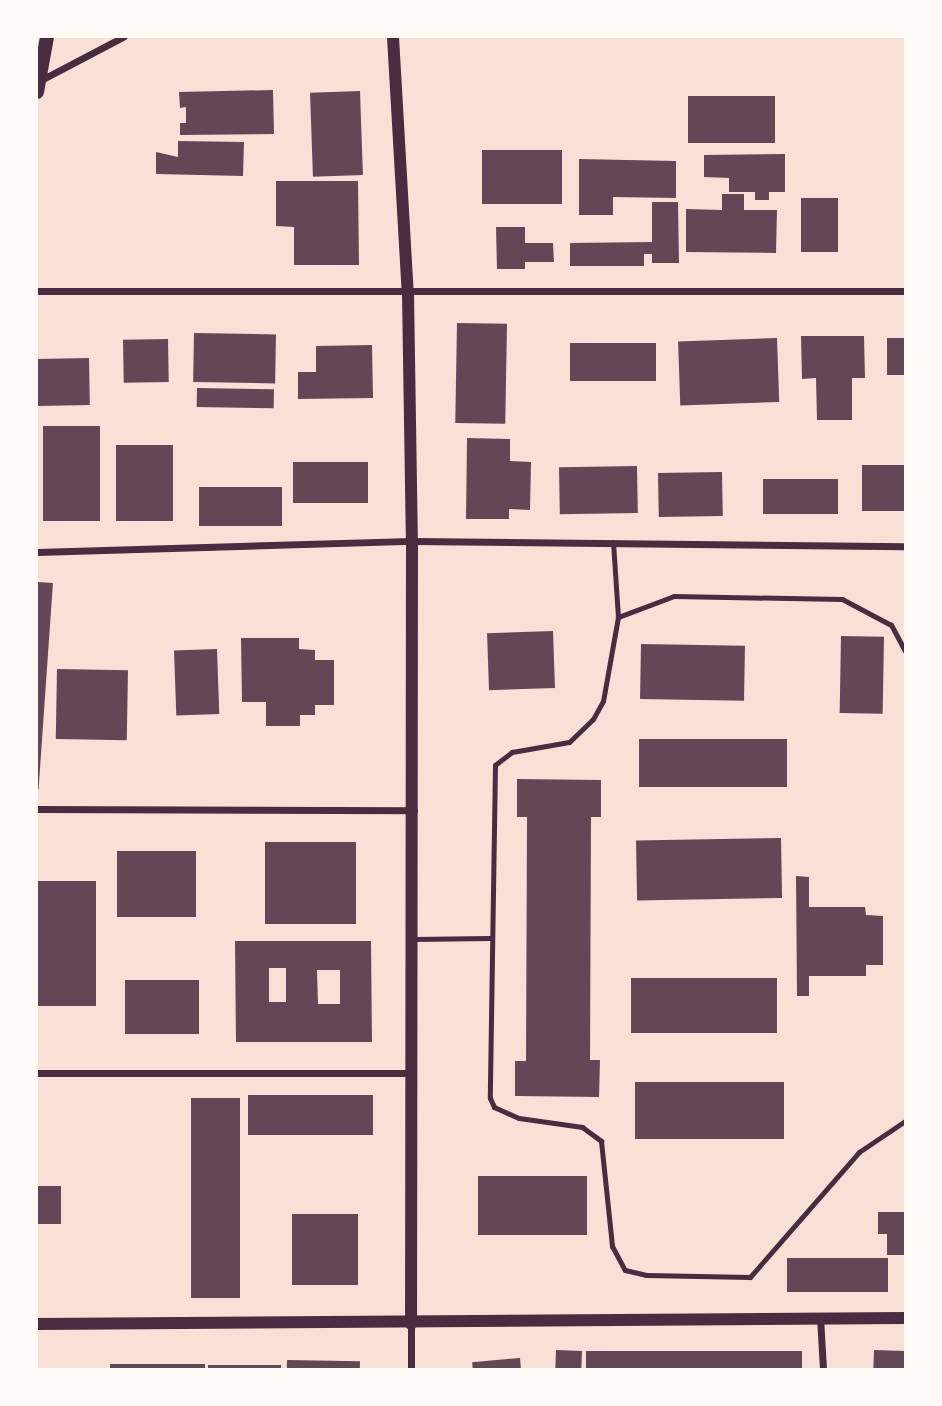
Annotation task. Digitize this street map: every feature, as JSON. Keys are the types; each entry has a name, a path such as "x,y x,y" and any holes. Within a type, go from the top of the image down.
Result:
{"main road":[{"path":"39,86 47,37"}],"street":[{"path":"39,86 123,37"},
{"path":"393,37 408,294 412,541 414,810 411,1369"},
{"path":"37,291 408,294 905,291"},
{"path":"37,552 412,541 905,546"},
{"path":"37,809 414,810"},
{"path":"37,1073 412,1073"},
{"path":"820,1317 823,1369"},
{"path":"37,1324 411,1324 905,1318"}],"lane":[{"path":"613,542 618,617 603,701 593,719 569,742 512,752 495,765 490,939 490,1098 494,1107 519,1118 582,1127 601,1141 612,1246 625,1270 646,1275 750,1277 859,1152 905,1121"},
{"path":"618,617 674,596 842,599 891,625 905,651"},
{"path":"413,939 490,939"}],"building":[{"path":"273,90 274,134 180,135 180,123 186,123 186,107 180,108 179,92"},
{"path":"360,91 363,175 313,177 310,93"},
{"path":"688,96 775,96 775,143 688,143"},
{"path":"178,141 244,142 243,176 156,174 156,152 178,157"},
{"path":"482,150 562,150 562,204 482,204"},
{"path":"785,154 785,192 769,192 769,200 755,200 755,192 729,192 729,178 704,177 704,155"},
{"path":"579,159 676,161 676,198 613,197 613,215 579,215"},
{"path":"276,181 358,181 359,265 294,265 294,227 276,226"},
{"path":"722,194 744,194 744,210 777,210 776,253 686,252 686,209 722,210"},
{"path":"801,198 838,198 838,252 801,252"},
{"path":"652,202 678,202 679,263 652,263 652,254 644,254 644,266 570,266 570,243 652,242"},
{"path":"496,227 525,227 525,243 553,243 554,262 525,262 525,269 497,269"},
{"path":"457,323 507,324 505,424 455,423"},
{"path":"194,333 276,334 275,383 193,382"},
{"path":"801,336 864,336 865,378 852,378 852,420 817,420 816,378 802,379"},
{"path":"777,338 779,402 680,405 678,341"},
{"path":"887,338 905,338 905,375 887,375"},
{"path":"168,339 169,382 124,383 123,340"},
{"path":"570,343 656,343 656,381 570,381"},
{"path":"372,345 373,398 298,399 298,372 316,372 316,346"},
{"path":"89,358 90,405 38,406 37,359"},
{"path":"197,388 274,389 274,408 197,407"},
{"path":"43,426 100,426 100,521 43,521"},
{"path":"467,438 510,439 510,461 531,462 530,510 509,509 509,519 466,519"},
{"path":"116,445 173,445 173,521 116,521"},
{"path":"293,462 368,462 368,503 293,503"},
{"path":"862,465 905,465 905,511 862,511"},
{"path":"637,466 638,513 560,514 559,467"},
{"path":"722,472 723,516 659,517 658,473"},
{"path":"763,479 838,479 838,514 763,514"},
{"path":"199,487 282,487 282,526 199,526"},
{"path":"37,582 53,583 37,790"},
{"path":"553,631 555,688 489,690 487,633"},
{"path":"841,636 884,637 883,714 840,713"},
{"path":"241,638 299,638 299,649 315,650 315,660 334,660 334,705 315,705 315,715 300,715 300,726 266,726 266,702 242,702"},
{"path":"641,644 745,646 744,701 640,699"},
{"path":"217,649 219,714 176,715 174,651"},
{"path":"57,669 128,670 127,740 56,739"},
{"path":"639,739 787,739 787,787 639,787"},
{"path":"517,779 601,780 601,817 591,817 590,1060 600,1060 599,1097 515,1096 515,1061 526,1061 527,817 517,817"},
{"path":"781,838 782,898 637,901 636,841"},
{"path":"265,842 356,842 356,924 265,924"},
{"path":"117,851 196,851 196,917 117,917"},
{"path":"796,876 809,877 809,907 865,907 866,915 883,916 883,965 866,965 866,976 809,976 809,996 797,996"},
{"path":"37,881 96,881 96,1006 37,1006"},
{"path":"235,941 371,941 372,1042 236,1042","holes":["269,968 286,968 286,1002 269,1002","317,970 340,970 340,1004 318,1004"]},
{"path":"631,978 777,978 777,1033 631,1033"},
{"path":"125,980 199,980 199,1034 125,1034"},
{"path":"635,1082 784,1082 784,1139 635,1139"},
{"path":"248,1095 373,1095 373,1135 248,1135"},
{"path":"191,1098 240,1098 240,1298 191,1298"},
{"path":"478,1176 587,1176 587,1235 478,1235"},
{"path":"37,1186 61,1186 61,1224 37,1224"},
{"path":"878,1212 905,1212 905,1255 887,1255 887,1234 878,1234"},
{"path":"292,1214 358,1214 358,1285 292,1285"},
{"path":"787,1258 888,1258 888,1292 787,1292"},
{"path":"556,1350 582,1351 581,1369 555,1369"},
{"path":"874,1350 905,1351 904,1369 873,1369"},
{"path":"586,1351 802,1351 802,1369 586,1369"},
{"path":"520,1358 521,1369 473,1369 472,1362"},
{"path":"287,1360 360,1361 360,1369 287,1369"},
{"path":"110,1364 205,1364 205,1369 110,1369"},
{"path":"208,1365 281,1365 281,1369 208,1369"}]}
